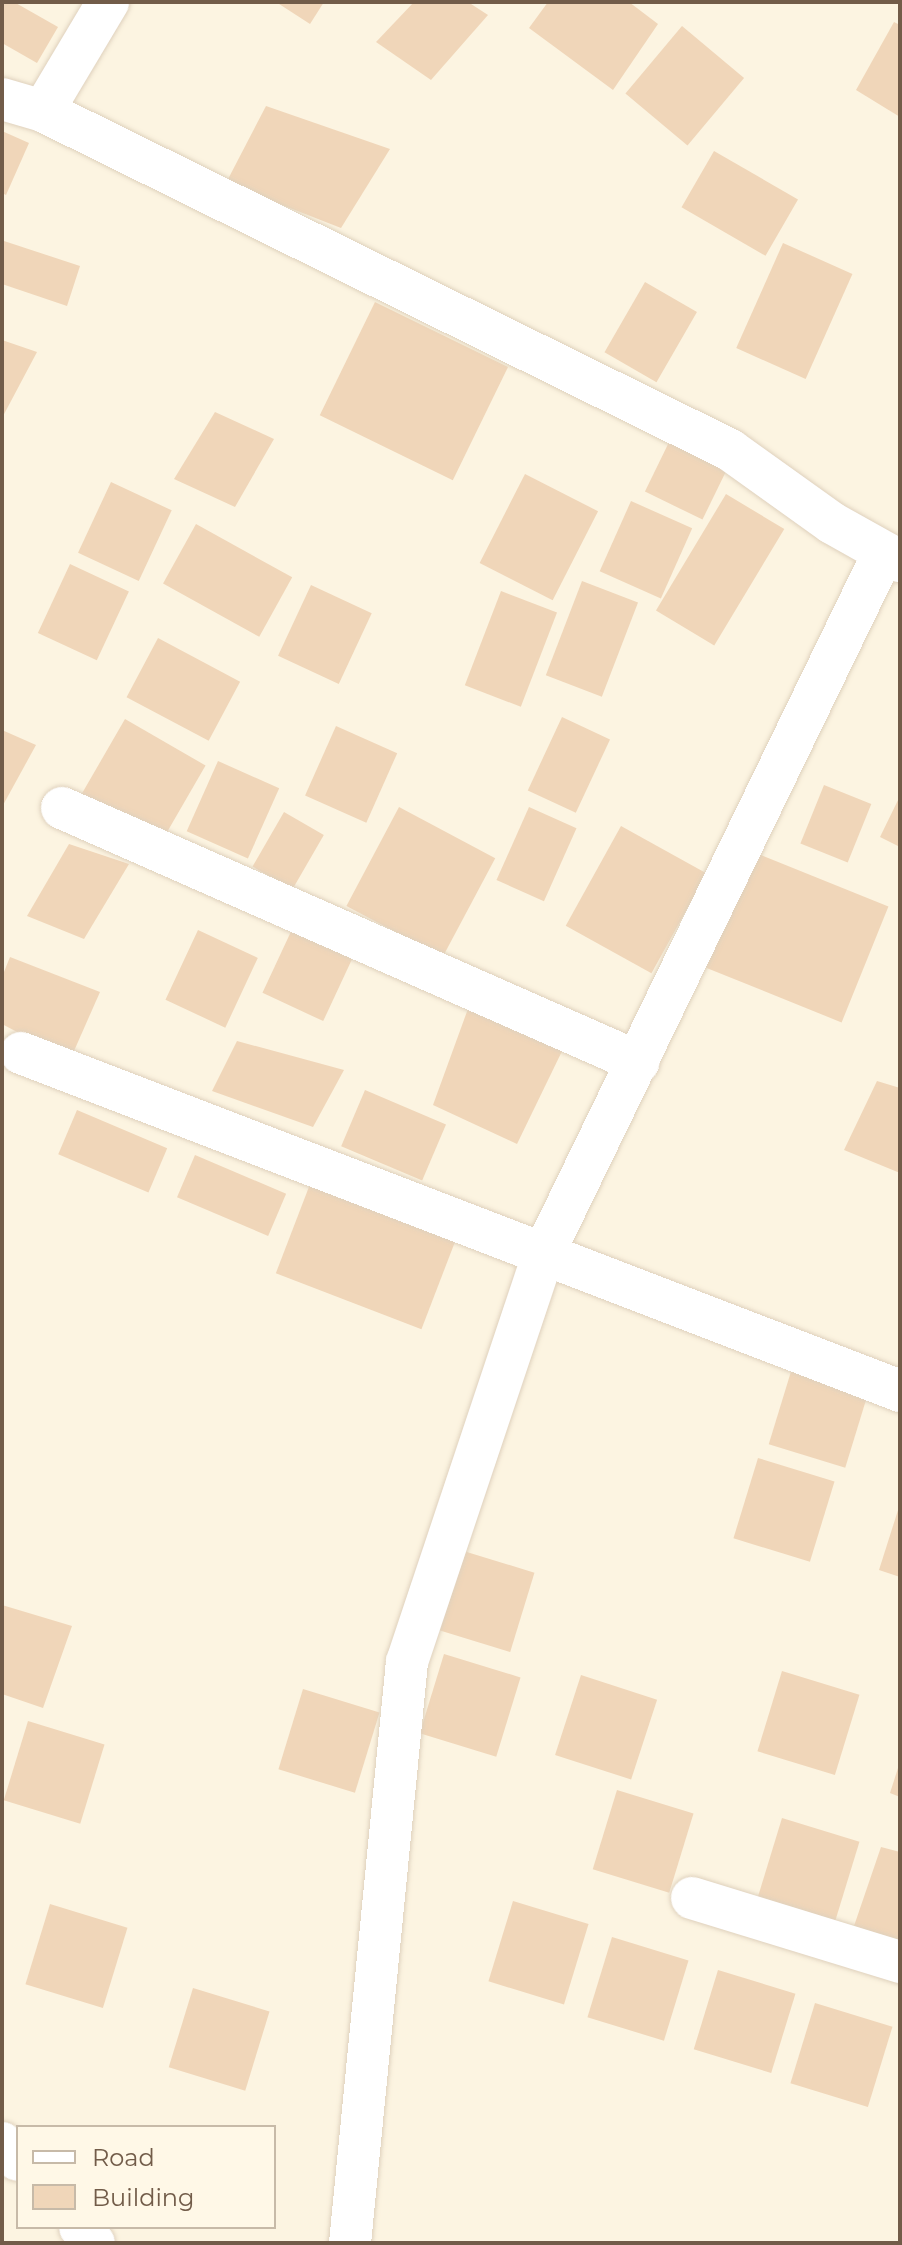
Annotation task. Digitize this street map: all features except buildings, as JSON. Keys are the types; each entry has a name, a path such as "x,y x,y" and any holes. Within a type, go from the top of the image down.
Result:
{"street":[{"path":"43,111 108,2"},
{"path":"2,99 43,111 730,450 832,523 892,556 543,1255 407,1662 350,2243"},
{"path":"62,808 638,1062"},
{"path":"21,1053 900,1391"},
{"path":"692,1898 900,1962"},
{"path":"2,2143 16,2158"}]}
